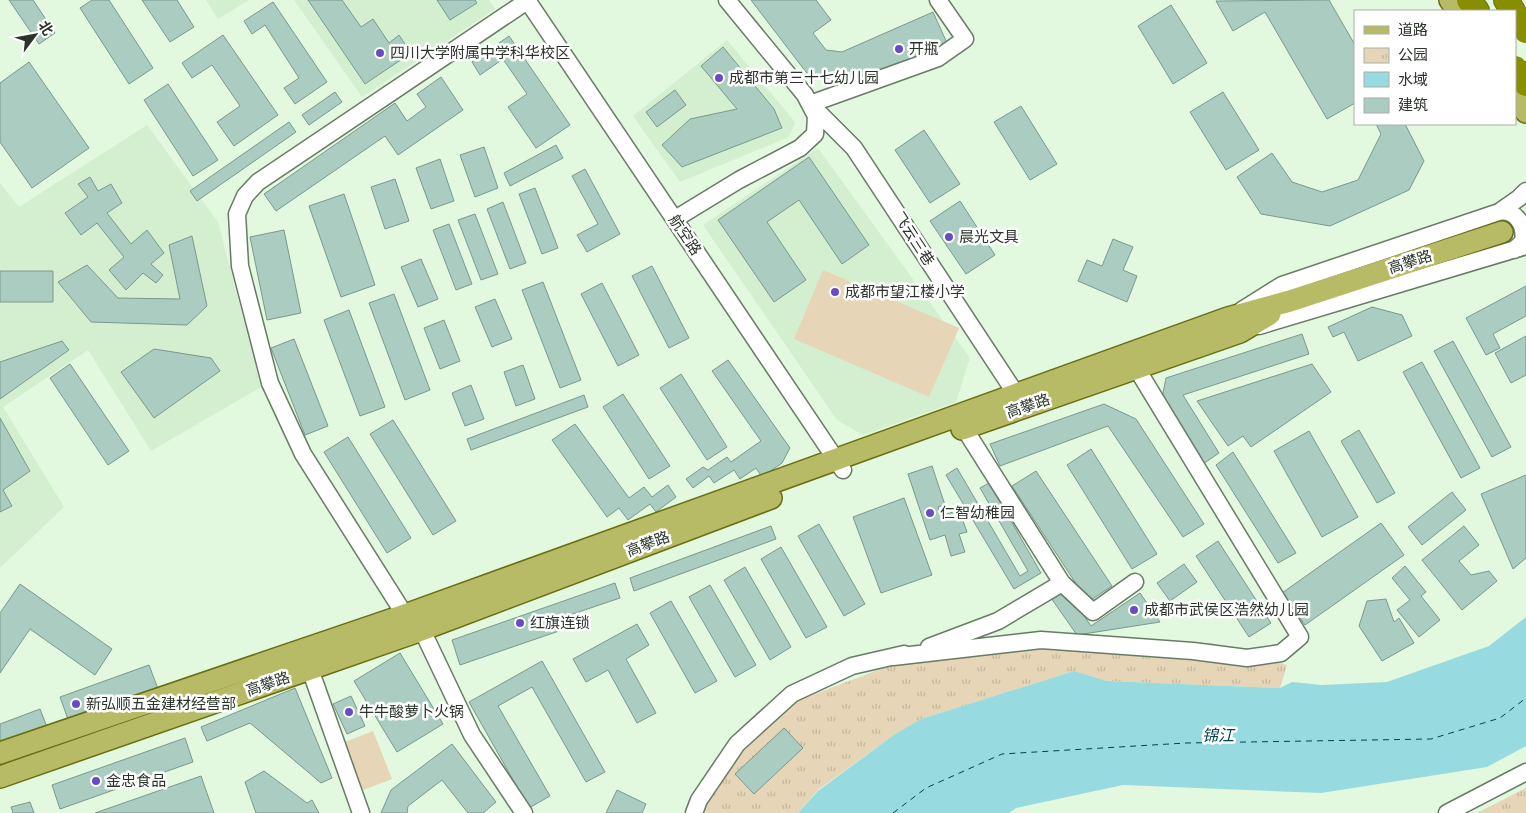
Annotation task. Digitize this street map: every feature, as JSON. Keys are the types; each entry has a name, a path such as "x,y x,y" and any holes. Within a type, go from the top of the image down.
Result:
{"highway":[{"path":"1516,16 1526,31"},
{"path":"1516,69 1526,84"}],"main road":[{"path":"1516,97 1526,112"},
{"name":"高攀路","path":"840,465 964,428 1019,401 1137,369 1290,301 1501,222"},
{"name":"高攀路","path":"0,777 310,670 414,626 840,465 1234,325"},
{"name":"高攀路","path":"0,753 414,626"}],"street":[{"path":"524,813 472,735 414,626 303,454 270,383 240,266 237,214 245,196 258,182 527,0"},
{"name":"航空路","path":"527,0 840,465"},
{"path":"674,219 739,180 800,148 815,134 816,116 805,95 727,0"},
{"path":"810,104 938,58 965,39 938,0"},
{"name":"飞云三巷","path":"810,104 854,148 1019,401"},
{"path":"1234,325 1282,286 1501,222 1526,191"},
{"path":"1234,325 1520,248 1526,233 1524,225 1515,213 1509,210 1501,222"},
{"path":"893,657 1041,640 1193,651 1247,658 1281,653 1300,638 1137,369"},
{"path":"964,428 1062,583 1093,612 1135,582"},
{"path":"694,813 699,800 737,744 792,694 852,666 947,642 998,621 1062,583"},
{"path":"310,670 360,813"},
{"path":"1448,813 1526,772"}],"shaded area":[{"path":"206,0 249,0 218,19"},
{"name":"四川大学附属中学科华校区","path":"294,0 489,0 495,9 362,97"},
{"name":"成都市第三十七幼儿园","path":"727,40 795,122 789,137 680,182 633,116"},
{"path":"147,125 218,222 261,387 151,451 88,350 3,407 64,507 0,568 0,183 19,207"},
{"name":"成都市望江楼小学","path":"818,148 970,358 956,402 863,435 837,420 703,225"}],"green space":[{"path":"823,270 959,328 929,397 794,339"},
{"path":"1049,642 1211,643 1287,665 1280,688 1107,681 1074,671 921,719 895,734 818,790 798,813 701,813 717,784 747,747 799,700 894,664"},
{"path":"373,731 392,779 363,790 345,742"},
{"path":"1526,788 1526,813 1477,813"}],"water":[{"name":"锦江","path":"1526,617 1526,746 1487,767 1321,793 1123,785 1016,808 1009,813 798,813 818,791 895,734 921,719 1074,671 1107,681 1280,688 1292,682 1322,685 1387,682 1489,646"}],"building":[{"path":"9,0 33,0 55,33 39,44"},
{"path":"92,0 109,0 153,68 129,84 80,8"},
{"path":"142,0 177,0 194,27 170,42"},
{"path":"308,0 342,0 361,27 373,19 389,43 399,35 411,53 365,84"},
{"path":"437,0 475,0 477,3 450,20"},
{"path":"751,0 816,0 831,20 813,33 826,50 842,52 933,12 947,43 858,82 809,76"},
{"path":"1329,0 1354,43 1354,104 1327,119 1265,12 1233,31 1216,1"},
{"path":"273,2 327,82 295,104 284,88 299,78 265,25 252,34 244,21"},
{"path":"1171,5 1207,63 1173,84 1138,26"},
{"path":"223,35 278,115 234,146 217,122 240,106 212,65 192,78 182,63"},
{"path":"509,36 570,125 536,148 508,107 527,94 503,59 480,75 472,62"},
{"name":"成都市第三十七幼儿园","path":"723,47 774,109 782,128 682,167 662,145 690,119 737,109 701,66"},
{"path":"29,62 89,148 32,188 0,142 0,83"},
{"path":"441,77 463,110 398,155 385,136 276,211 264,194 395,103 407,121 426,107 417,94"},
{"path":"168,84 218,160 193,176 144,100"},
{"path":"675,90 686,105 657,127 646,112"},
{"path":"335,92 342,102 309,125 302,115"},
{"path":"1223,92 1259,150 1226,170 1190,112"},
{"path":"1021,106 1057,164 1030,180 994,122"},
{"path":"289,122 296,132 197,201 190,191"},
{"path":"1376,125 1406,125 1424,161 1409,190 1330,226 1261,214 1237,177 1272,153 1292,182 1322,192 1358,180 1381,134"},
{"path":"924,130 960,184 930,203 895,150"},
{"path":"556,145 563,158 510,186 504,173"},
{"path":"484,147 498,188 475,197 460,155"},
{"name":"成都市望江楼小学","path":"809,157 869,245 842,264 799,200 767,222 806,280 774,302 718,220"},
{"path":"440,159 454,201 431,209 416,168"},
{"path":"585,169 620,234 587,252 577,235 598,224 572,176"},
{"path":"90,177 98,191 111,184 122,203 107,213 131,244 147,230 164,253 151,264 163,275 156,283 143,273 126,290 109,270 124,257 97,223 81,235 65,213 88,197 78,184"},
{"path":"395,179 409,221 385,229 371,187"},
{"path":"535,188 558,248 542,254 519,194"},
{"path":"344,194 375,285 341,297 309,206"},
{"path":"960,201 995,255 966,274 930,221"},
{"path":"503,202 526,263 510,269 487,209"},
{"path":"475,214 498,274 481,280 458,220"},
{"path":"449,224 472,284 456,290 433,230"},
{"path":"284,230 301,313 267,320 250,237"},
{"path":"192,236 207,306 187,325 91,322 58,282 87,265 118,298 180,299 169,245"},
{"path":"1113,239 1133,247 1123,270 1137,276 1127,302 1078,281 1087,260 1102,266"},
{"path":"421,259 438,299 418,307 401,267"},
{"path":"652,266 689,338 669,348 632,276"},
{"path":"0,271 53,271 53,302 0,302"},
{"path":"543,282 581,380 560,388 522,290"},
{"path":"602,283 639,355 618,366 581,294"},
{"path":"1526,286 1526,316 1493,334 1500,348 1486,355 1466,318"},
{"path":"394,294 430,390 405,400 369,303"},
{"path":"495,299 512,339 492,347 475,307"},
{"path":"1372,307 1402,315 1412,336 1358,361 1344,332 1333,337 1328,327"},
{"path":"349,310 385,407 360,416 324,320"},
{"path":"444,320 460,361 440,369 424,328"},
{"path":"1302,334 1309,354 1183,395 1219,453 1203,464 1162,398 1166,378"},
{"path":"1526,336 1526,375 1511,383 1495,353"},
{"path":"294,339 328,426 305,435 271,348"},
{"path":"62,341 69,350 0,399 0,362"},
{"path":"1453,341 1511,447 1492,457 1434,351"},
{"path":"154,349 211,358 220,371 154,418 121,372"},
{"path":"728,360 790,448 782,463 762,477 756,468 740,479 734,470 714,483 709,476 693,488 686,479 703,467 708,470 727,457 731,462 761,441 712,371"},
{"path":"1422,362 1480,468 1461,478 1403,372"},
{"path":"70,364 129,451 108,465 50,378"},
{"path":"1312,364 1331,392 1251,447 1243,436 1228,446 1197,401"},
{"path":"523,365 535,399 516,406 504,372"},
{"path":"681,374 727,447 707,460 660,388"},
{"path":"471,385 484,419 465,426 452,393"},
{"path":"623,394 670,466 649,479 603,407"},
{"path":"584,395 588,407 471,450 467,439"},
{"path":"1104,404 1136,419 1204,524 1183,537 1108,426 1000,466 990,444"},
{"path":"0,418 30,471 3,490 12,506 0,512"},
{"path":"393,420 456,521 433,535 370,434"},
{"path":"575,424 629,498 644,487 652,497 668,485 676,497 656,512 650,504 628,520 619,508 607,517 552,440"},
{"path":"1359,430 1395,493 1377,503 1341,441"},
{"path":"1309,431 1358,517 1322,537 1274,451"},
{"path":"348,437 411,538 387,553 324,452"},
{"path":"1091,449 1157,554 1132,569 1067,465"},
{"path":"1233,452 1296,553 1278,563 1216,465"},
{"name":"仁智幼稚园","path":"932,466 945,505 938,507 941,516 959,510 967,532 959,534 965,552 951,556 945,535 930,540 908,474"},
{"path":"957,468 1020,576 1028,571 980,488 989,483 1041,573 1014,589 946,475"},
{"path":"1036,471 1112,586 1088,602 1012,486"},
{"path":"1526,475 1526,558 1513,569 1481,494"},
{"path":"1452,492 1466,510 1422,545 1408,527"},
{"path":"904,498 932,575 881,593 853,517"},
{"path":"1381,523 1404,555 1305,625 1282,593"},
{"path":"819,524 865,604 844,616 798,536"},
{"path":"771,526 776,539 634,591 630,578"},
{"path":"1464,526 1479,545 1459,561 1471,575 1489,571 1497,581 1462,610 1422,560"},
{"path":"1218,541 1271,623 1249,637 1196,556"},
{"path":"781,547 827,627 806,638 761,559"},
{"path":"1184,564 1197,582 1170,601 1157,583"},
{"path":"1405,566 1426,592 1421,596 1440,620 1419,637 1397,610 1410,600 1392,578"},
{"path":"745,567 791,647 770,660 724,580"},
{"path":"615,583 620,598 558,619 562,630 460,665 452,640"},
{"path":"20,584 112,649 95,675 30,629 0,673 0,613"},
{"path":"710,585 756,665 735,677 689,597"},
{"name":"成都市武侯区浩然幼儿园","path":"1065,588 1091,626 1140,593 1160,622 1077,635 1051,598"},
{"path":"1386,599 1394,622 1399,618 1414,643 1382,661 1359,626 1367,601"},
{"path":"671,601 717,681 695,693 650,613"},
{"path":"637,624 649,645 626,659 656,713 637,723 608,670 586,682 573,659"},
{"path":"400,653 443,724 397,752 354,681"},
{"path":"542,661 605,772 586,782 532,687 498,706 550,796 529,808 469,702"},
{"path":"149,665 158,689 69,722 60,697"},
{"path":"295,688 332,778 321,783 250,723 207,741 201,727"},
{"path":"351,696 365,726 347,734 333,704"},
{"path":"40,709 47,727 0,745 0,724"},
{"path":"784,728 803,748 754,794 735,774"},
{"path":"185,738 193,762 60,809 52,785"},
{"path":"452,744 496,802 483,813 468,813 442,780 408,806 407,813 381,813 391,790"},
{"path":"264,771 307,803 312,800 319,813 256,813 245,782"},
{"path":"201,776 214,813 95,813"},
{"path":"617,790 646,804 642,813 606,813"},
{"path":"30,802 34,813 13,813 11,807"}],"ferry route":[{"path":"893,813 926,788 1002,754 1186,743 1431,739 1500,718 1526,698"}],"place":[{"name":"开瓶","path":"899,49"},
{"name":"四川大学附属中学科华校区","path":"380,53"},
{"name":"成都市第三十七幼儿园","path":"719,78"},
{"name":"晨光文具","path":"949,237"},
{"name":"成都市望江楼小学","path":"835,292"},
{"name":"仁智幼稚园","path":"930,513"},
{"name":"成都市武侯区浩然幼儿园","path":"1134,610"},
{"name":"红旗连锁","path":"520,623"},
{"name":"新弘顺五金建材经营部","path":"76,704"},
{"name":"牛牛酸萝卜火锅","path":"349,712"},
{"name":"金忠食品","path":"96,781"}]}
